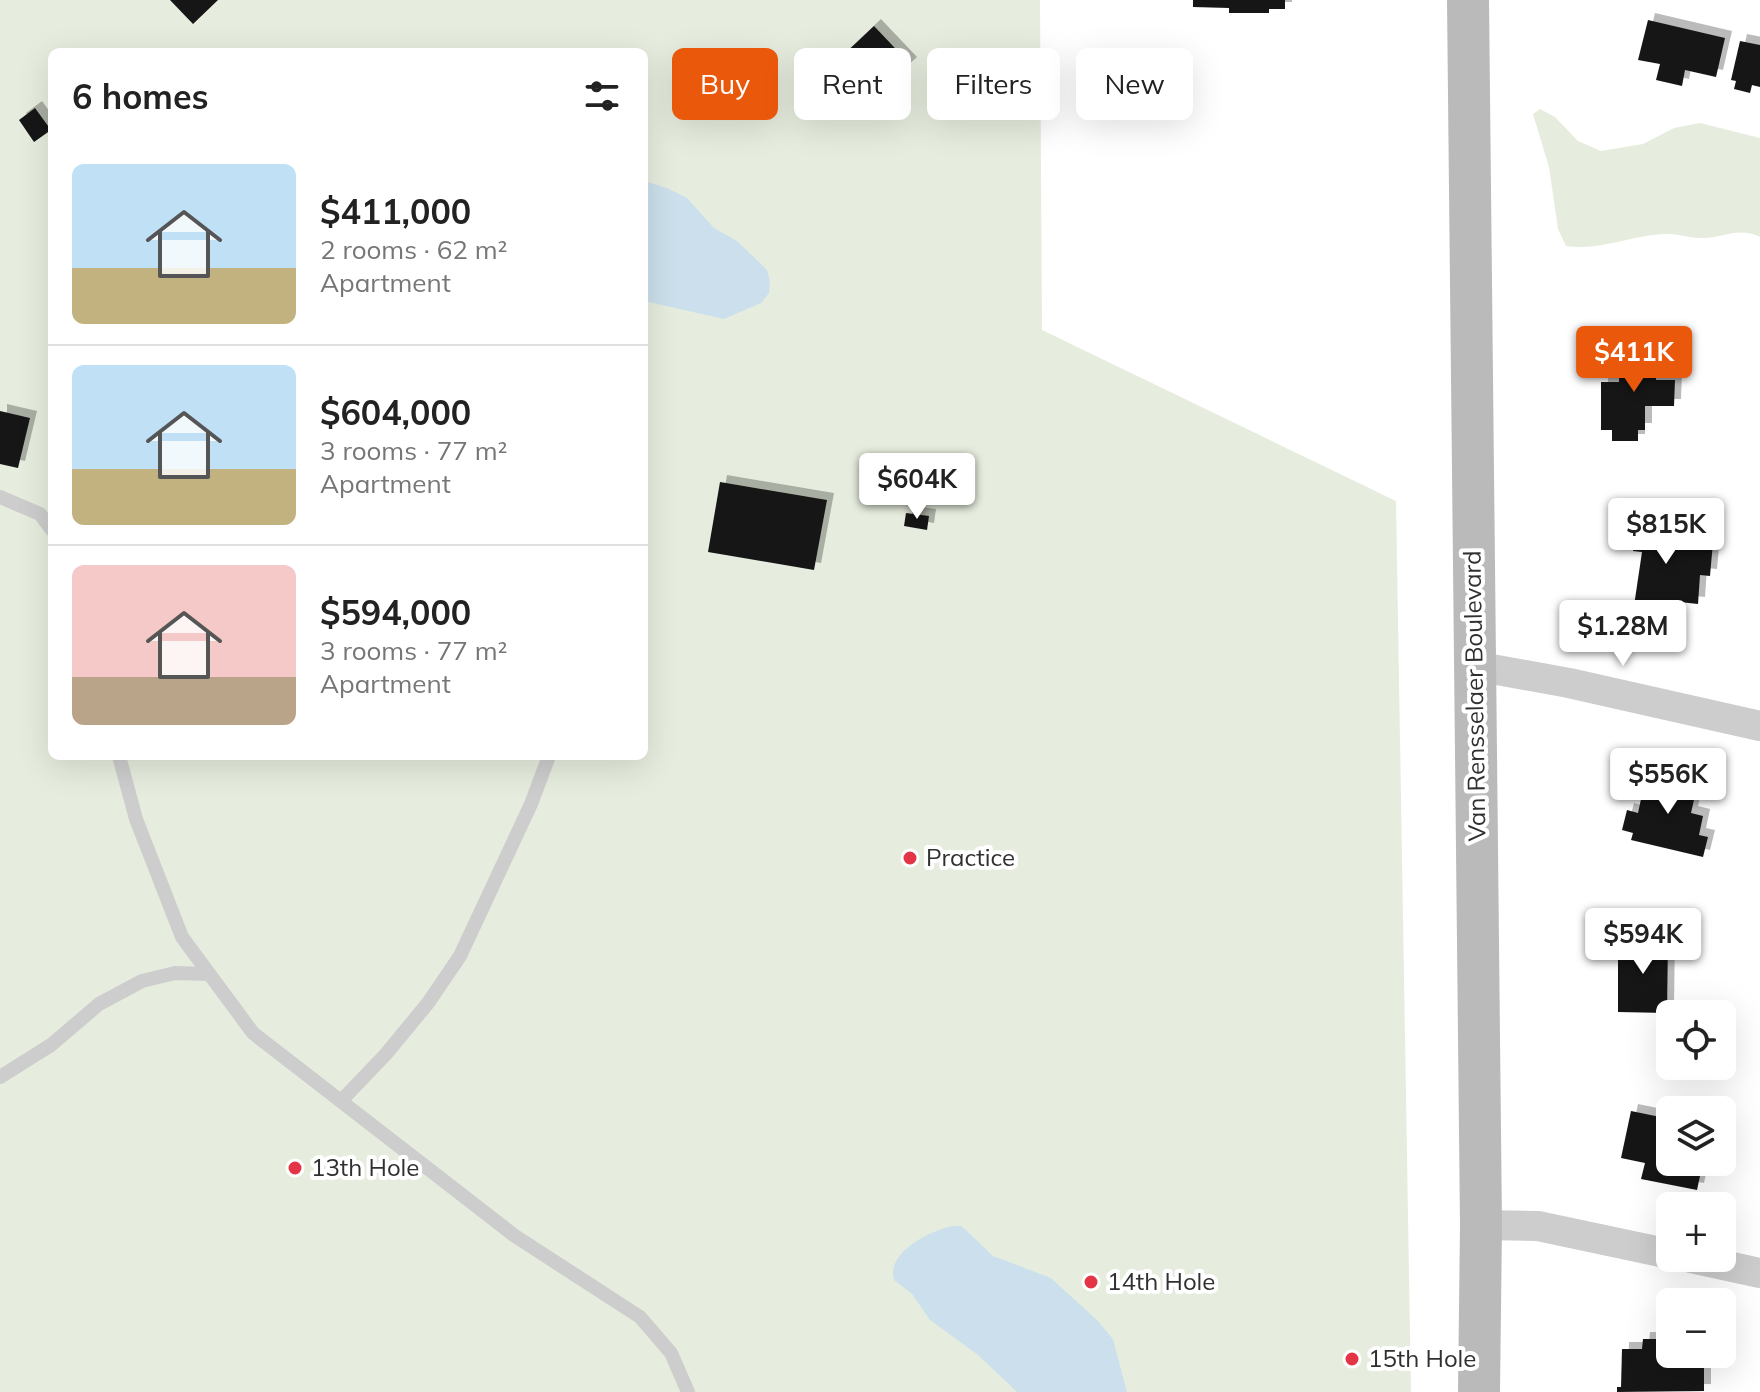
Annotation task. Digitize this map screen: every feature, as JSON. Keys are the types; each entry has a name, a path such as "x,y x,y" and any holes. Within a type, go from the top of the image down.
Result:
{"main road":[{"name":"Van Rensselaer Boulevard","path":"1468,0 1481,1225 1479,1392"}],"street":[{"path":"1475,666 1569,683 1760,726"},
{"path":"1481,1225 1538,1226 1656,1251"},
{"path":"1736,1268 1760,1273"}],"lane":[{"path":"0,497 40,514 48,525"},
{"path":"120,760 136,819 182,937 253,1033 515,1236 640,1317 671,1353 688,1392"},
{"path":"341,1101 420,1014 460,956 531,804 548,760"},
{"path":"0,1077 51,1045 99,1004 142,981 175,973 209,974"}],"green space":[{"path":"0,0 1040,0 1040,48 927,48 927,120 1041,120 1042,330 1396,501 1411,1392 0,1392"},
{"path":"1540,109 1555,117 1578,141 1601,151 1643,144 1674,128 1700,123 1760,138 1760,237 1744,233 1708,238 1663,234 1591,247 1566,246 1558,229 1549,167 1533,114"}],"water":[{"path":"648,182 687,198 714,228 737,241 767,270 769,293 761,303 724,319 648,302"},
{"path":"952,1226 961,1226 993,1256 1051,1278 1098,1321 1113,1339 1127,1392 1017,1392 978,1355 930,1320 912,1294 894,1280 893,1270 897,1260 912,1244"}],"building":[{"path":"170,0 218,0 193,24"},
{"path":"1193,0 1285,0 1285,9 1269,9 1269,13 1229,13 1229,8 1193,7"},
{"path":"1648,20 1725,38 1716,77 1685,70 1682,86 1656,80 1660,64 1638,60"},
{"path":"874,26 895,48 851,48"},
{"path":"1740,41 1760,45 1760,87 1752,85 1750,93 1734,89 1736,81 1731,80"},
{"path":"35,108 48,126 48,132 34,142 19,120"},
{"path":"1620,347 1656,347 1656,380 1675,380 1674,406 1645,406 1645,430 1638,430 1638,441 1612,441 1612,430 1601,430 1601,382 1619,382"},
{"path":"0,411 30,418 18,468 0,464"},
{"path":"720,482 827,500 814,570 708,552"},
{"path":"1637,507 1685,511 1682,538 1713,542 1710,576 1700,575 1698,604 1670,601 1667,630 1631,626 1642,552 1633,551"},
{"path":"906,513 929,516 927,530 904,526"},
{"path":"1647,771 1698,782 1691,813 1703,816 1699,835 1708,837 1703,857 1631,840 1633,833 1622,830 1627,810 1638,813"},
{"path":"1618,939 1668,939 1667,1000 1656,1000 1656,1013 1618,1012"},
{"path":"1631,1111 1656,1116 1656,1176 1700,1176 1697,1190 1641,1179 1645,1163 1621,1158"},
{"path":"1643,1339 1656,1339 1656,1368 1704,1368 1704,1391 1617,1392 1617,1387 1621,1387 1622,1349 1642,1349"}],"place":[{"name":"Practice","path":"910,858"},
{"name":"13th Hole","path":"295,1168"},
{"name":"14th Hole","path":"1091,1282"},
{"name":"15th Hole","path":"1352,1359"}]}
